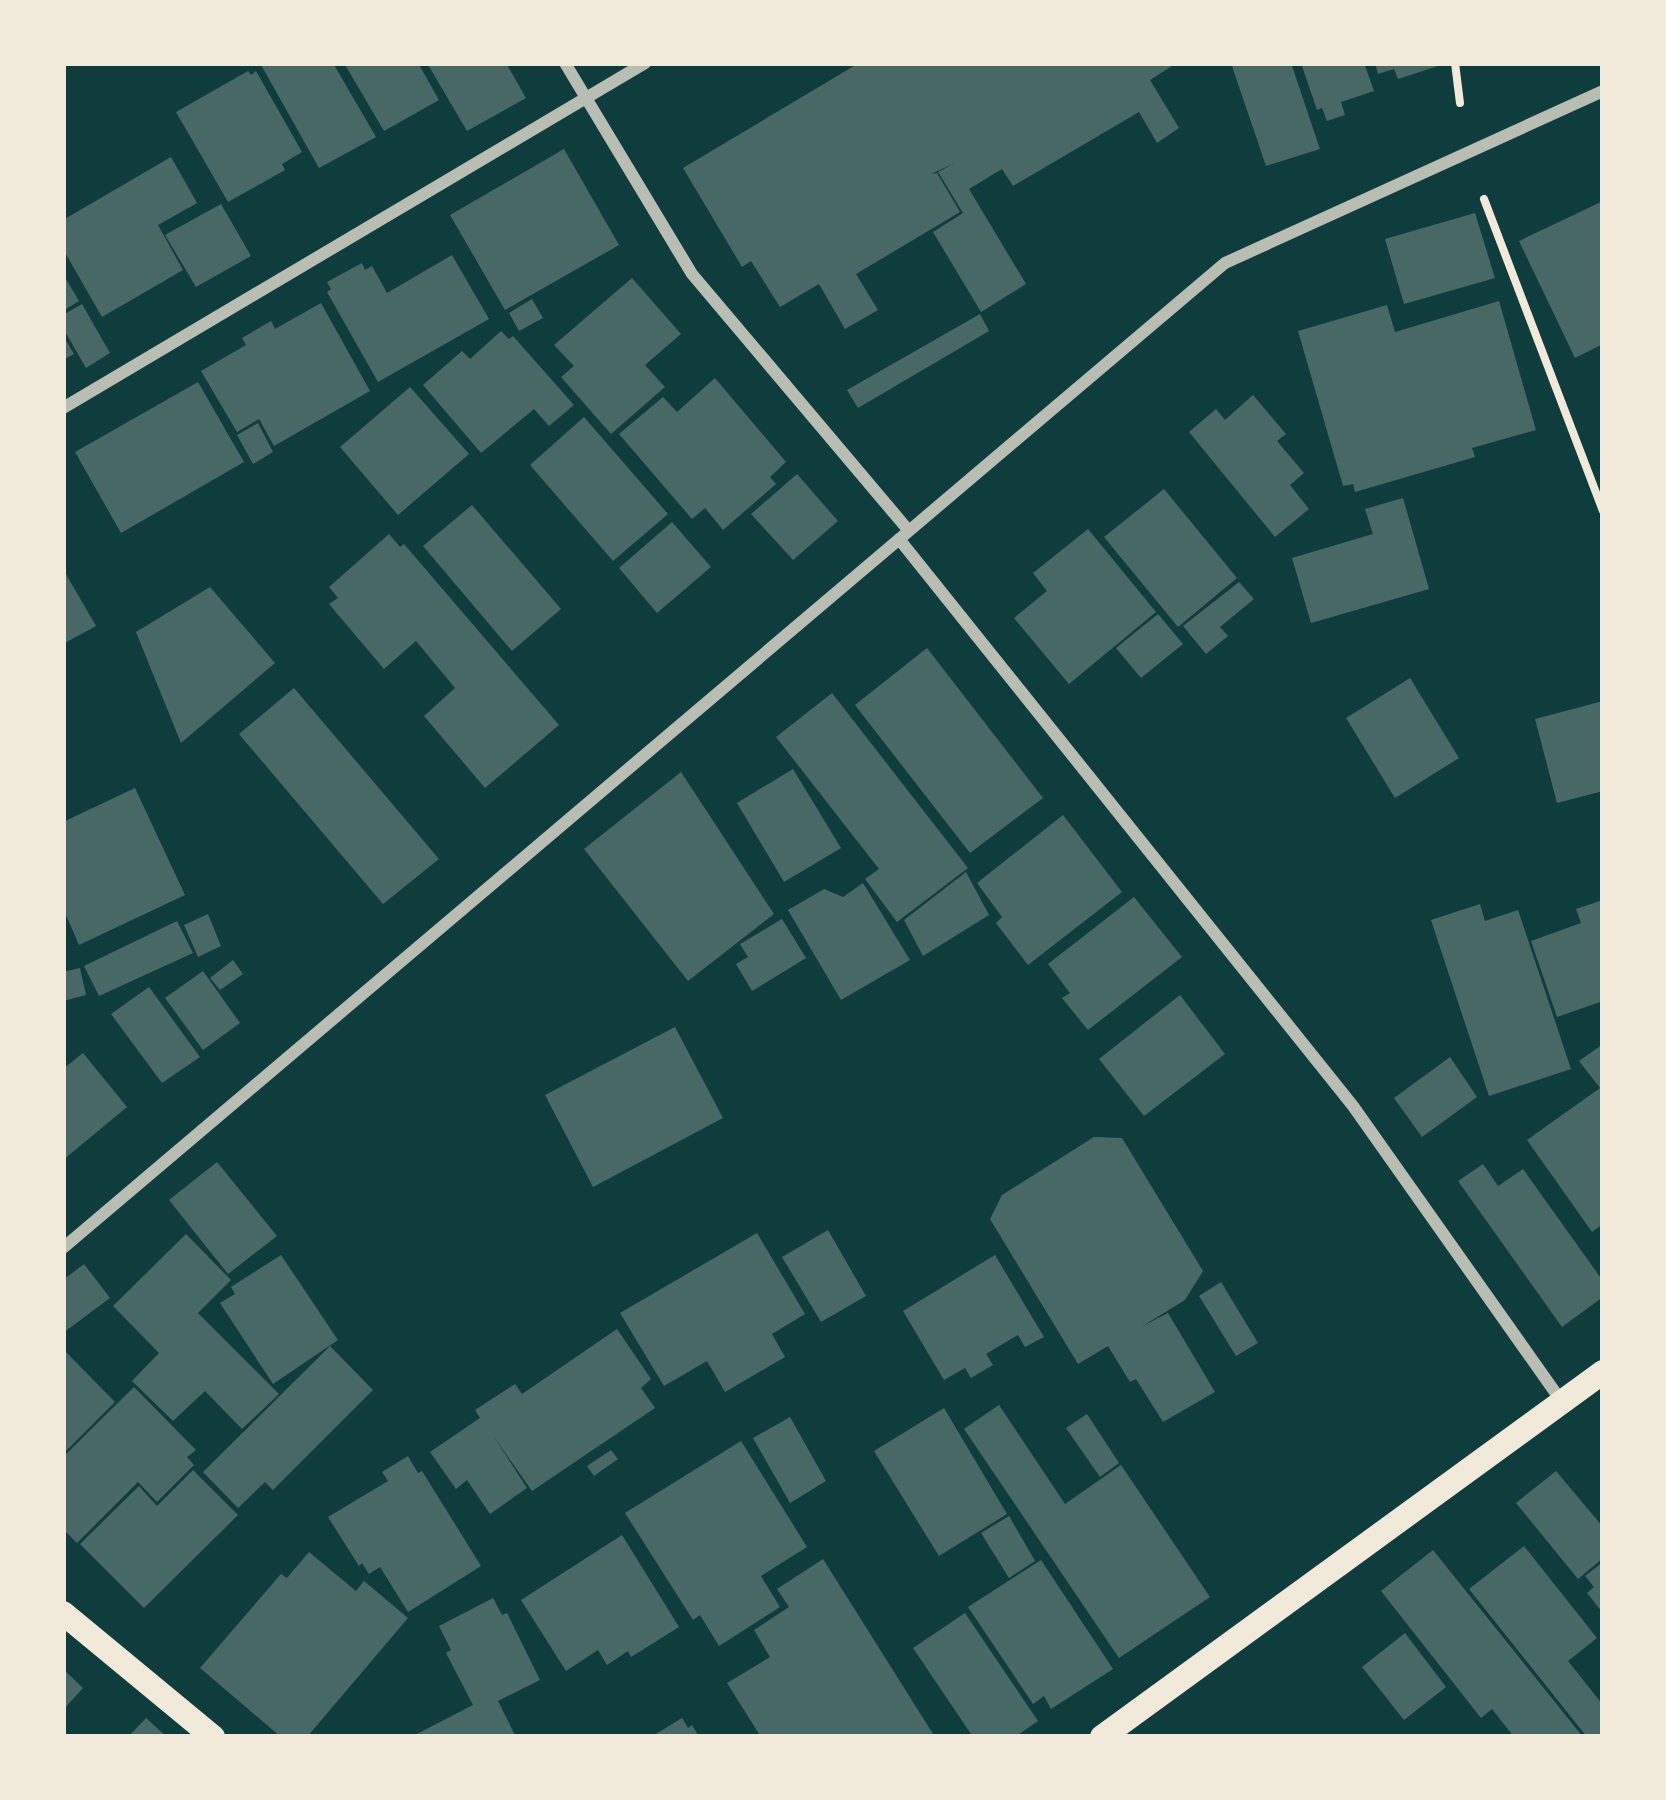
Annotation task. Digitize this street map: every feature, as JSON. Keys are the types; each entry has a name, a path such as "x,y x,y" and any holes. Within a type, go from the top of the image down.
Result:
{"main road":[{"path":"1102,1737 1603,1372"},
{"path":"63,1612 213,1737"}],"street":[{"path":"566,63 692,274 904,535 1353,1106 1562,1402"},
{"path":"63,408 645,63"},
{"path":"63,1248 1225,262 1603,91"}],"path":[{"path":"1466,153 1603,511"}],"building":[{"path":"260,63 333,63 376,137 319,168"},
{"path":"344,63 418,63 439,100 384,131"},
{"path":"427,63 506,63 526,98 467,131"},
{"path":"859,63 1170,63 1150,80 1179,128 1157,143 1139,112 1013,186 1002,169 969,189 1026,284 981,312 933,232 963,213 938,172 955,163 931,174 937,173 960,212 856,274 878,310 845,329 819,284 780,307 751,261 742,267 683,168"},
{"path":"1231,63 1291,63 1320,149 1266,166"},
{"path":"1301,63 1364,63 1374,91 1341,102 1345,115 1327,121 1322,108 1317,110"},
{"path":"1375,63 1444,64 1398,79 1394,69 1378,74"},
{"path":"248,71 251,75 256,71 302,152 282,164 285,170 228,202 176,112"},
{"path":"564,149 619,245 505,310 450,215"},
{"path":"171,157 197,203 158,225 183,270 102,317 63,249 63,220"},
{"path":"1603,201 1603,344 1575,358 1519,241"},
{"path":"221,204 251,256 196,287 165,235"},
{"path":"1475,213 1495,278 1404,304 1385,239"},
{"path":"452,255 489,319 378,382 327,292 331,289 327,282 362,263 365,270 372,266 387,293"},
{"path":"63,274 79,301 63,311"},
{"path":"632,278 681,334 645,365 665,387 611,434 561,377 574,366 554,345"},
{"path":"532,299 543,318 519,331 509,313"},
{"path":"1499,301 1536,430 1472,448 1475,457 1355,492 1353,484 1343,486 1298,331 1387,305 1395,332"},
{"path":"321,303 370,391 274,446 259,419 237,432 201,371 246,345 242,338 271,321 275,329"},
{"path":"82,304 110,353 86,368 63,328 63,315"},
{"path":"980,314 989,331 858,408 847,390"},
{"path":"501,331 509,339 513,336 574,405 549,426 534,409 481,453 423,385 462,351 470,359"},
{"path":"63,335 74,354 63,360"},
{"path":"715,378 786,462 770,477 776,484 723,530 705,508 692,519 619,434 663,397 677,412"},
{"path":"198,382 244,462 121,533 75,452"},
{"path":"410,387 469,454 398,515 340,447"},
{"path":"1253,395 1286,434 1277,441 1304,473 1290,485 1309,509 1275,537 1189,432 1216,409 1225,420"},
{"path":"584,417 668,514 613,561 530,465"},
{"path":"258,423 273,452 253,464 237,435"},
{"path":"797,474 838,521 793,560 751,514"},
{"path":"1164,489 1237,578 1178,627 1104,537"},
{"path":"1403,498 1429,589 1311,623 1292,558 1373,534 1365,509"},
{"path":"472,505 561,609 512,651 423,546"},
{"path":"672,522 711,567 657,613 619,568"},
{"path":"1088,529 1156,612 1069,684 1014,618 1047,591 1033,573"},
{"path":"389,534 400,547 404,544 559,725 485,788 424,716 455,688 416,641 384,669 329,604 338,598 329,587"},
{"path":"63,569 96,626 63,644"},
{"path":"1239,582 1254,599 1220,627 1228,636 1206,654 1183,626"},
{"path":"210,587 275,663 181,743 136,632"},
{"path":"1158,614 1183,644 1141,678 1116,648"},
{"path":"927,648 1043,798 970,853 855,705"},
{"path":"1410,678 1459,758 1395,798 1346,718"},
{"path":"294,688 439,859 383,904 239,734"},
{"path":"832,693 968,868 897,922 865,879 879,869 776,737"},
{"path":"1603,701 1603,791 1557,803 1535,719"},
{"path":"793,769 841,848 784,882 737,803"},
{"path":"681,772 774,914 688,981 584,849"},
{"path":"135,788 185,895 79,945 63,916 63,822"},
{"path":"1063,815 1122,892 1028,965 996,923 1002,917 977,883"},
{"path":"966,872 989,915 923,956 904,920"},
{"path":"863,883 910,960 841,1000 788,910 824,889 843,897"},
{"path":"1134,897 1182,957 1088,1030 1062,998 1070,993 1048,964"},
{"path":"1603,900 1603,1001 1557,1017 1531,941 1581,923 1576,909"},
{"path":"1480,904 1485,921 1518,910 1571,1069 1489,1096 1431,920"},
{"path":"208,914 221,946 198,957 184,925"},
{"path":"782,919 806,958 752,991 736,964 748,957 740,944"},
{"path":"177,921 193,953 99,996 84,966"},
{"path":"233,960 243,974 220,990 210,978"},
{"path":"80,968 86,995 63,1001 63,972"},
{"path":"203,971 240,1023 203,1050 165,998"},
{"path":"149,987 200,1057 162,1083 111,1014"},
{"path":"1180,995 1225,1054 1144,1116 1099,1059"},
{"path":"675,1027 723,1118 593,1187 545,1095"},
{"path":"1603,1044 1603,1224 1592,1232 1527,1140 1600,1088 1579,1061"},
{"path":"83,1053 127,1107 63,1160 63,1069"},
{"path":"1450,1057 1477,1097 1422,1137 1394,1098"},
{"path":"1094,1137 1122,1138 1203,1271 1185,1300 1141,1327 1168,1313 1215,1392 1163,1422 1108,1346 1078,1364 990,1219 1002,1195"},
{"path":"217,1162 277,1236 228,1274 169,1200"},
{"path":"1483,1164 1498,1186 1523,1169 1603,1281 1603,1297 1562,1327 1458,1181"},
{"path":"828,1230 866,1296 821,1322 782,1257"},
{"path":"757,1233 805,1314 772,1334 785,1357 725,1392 707,1361 664,1386 620,1313"},
{"path":"186,1234 231,1280 198,1313 279,1394 242,1429 205,1391 173,1421 132,1381 159,1353 113,1306"},
{"path":"281,1255 338,1340 273,1384 220,1303 235,1294 231,1287"},
{"path":"995,1255 1044,1337 1025,1347 1018,1335 986,1354 993,1365 971,1378 965,1368 944,1380 903,1311"},
{"path":"84,1264 110,1298 63,1333 63,1280"},
{"path":"1221,1282 1258,1343 1236,1356 1199,1296"},
{"path":"617,1329 651,1379 641,1388 655,1408 532,1491 494,1437 527,1488 490,1514 467,1480 456,1489 430,1452 480,1418 475,1410 515,1384 522,1394"},
{"path":"330,1346 373,1390 273,1490 265,1482 238,1508 203,1472"},
{"path":"63,1349 115,1402 63,1454"},
{"path":"134,1387 196,1450 187,1457 194,1465 157,1502 138,1482 77,1543 63,1529 63,1457"},
{"path":"999,1405 1065,1504 1121,1465 1210,1597 1119,1658 964,1429"},
{"path":"944,1408 1007,1514 939,1556 874,1451"},
{"path":"1087,1414 1119,1463 1100,1477 1066,1428"},
{"path":"790,1417 826,1481 790,1503 753,1438"},
{"path":"741,1441 807,1547 761,1576 780,1607 719,1646 700,1615 693,1620 625,1513"},
{"path":"611,1450 618,1459 594,1476 587,1466"},
{"path":"408,1456 481,1566 408,1612 380,1567 369,1574 362,1563 359,1566 328,1517 388,1481 382,1472"},
{"path":"193,1470 238,1515 144,1608 80,1544 139,1486 157,1506"},
{"path":"1556,1471 1603,1527 1603,1558 1578,1579 1516,1503"},
{"path":"1009,1516 1035,1561 1009,1578 981,1533"},
{"path":"622,1535 679,1627 631,1657 628,1651 607,1665 598,1650 566,1671 521,1600"},
{"path":"1524,1546 1597,1638 1568,1661 1603,1705 1603,1737 1587,1737 1469,1589"},
{"path":"1433,1550 1583,1737 1514,1737 1492,1709 1481,1718 1381,1591"},
{"path":"309,1552 356,1591 364,1581 408,1618 307,1737 281,1737 200,1668 281,1574 287,1578"},
{"path":"823,1559 935,1737 761,1737 727,1683 770,1657 754,1630 789,1607 777,1589"},
{"path":"1041,1560 1113,1669 1051,1709 1044,1696 1033,1704 968,1607"},
{"path":"1603,1562 1603,1613 1587,1593 1594,1587 1585,1576"},
{"path":"493,1598 502,1615 507,1613 540,1680 498,1701 516,1737 411,1737 473,1705 446,1653 451,1650 439,1626"},
{"path":"965,1613 1038,1721 1015,1737 973,1737 913,1648"},
{"path":"1405,1633 1446,1687 1404,1720 1362,1667"},
{"path":"63,1669 83,1688 63,1710"},
{"path":"146,1718 167,1737 128,1737"},
{"path":"682,1718 699,1737 651,1737"}]}
